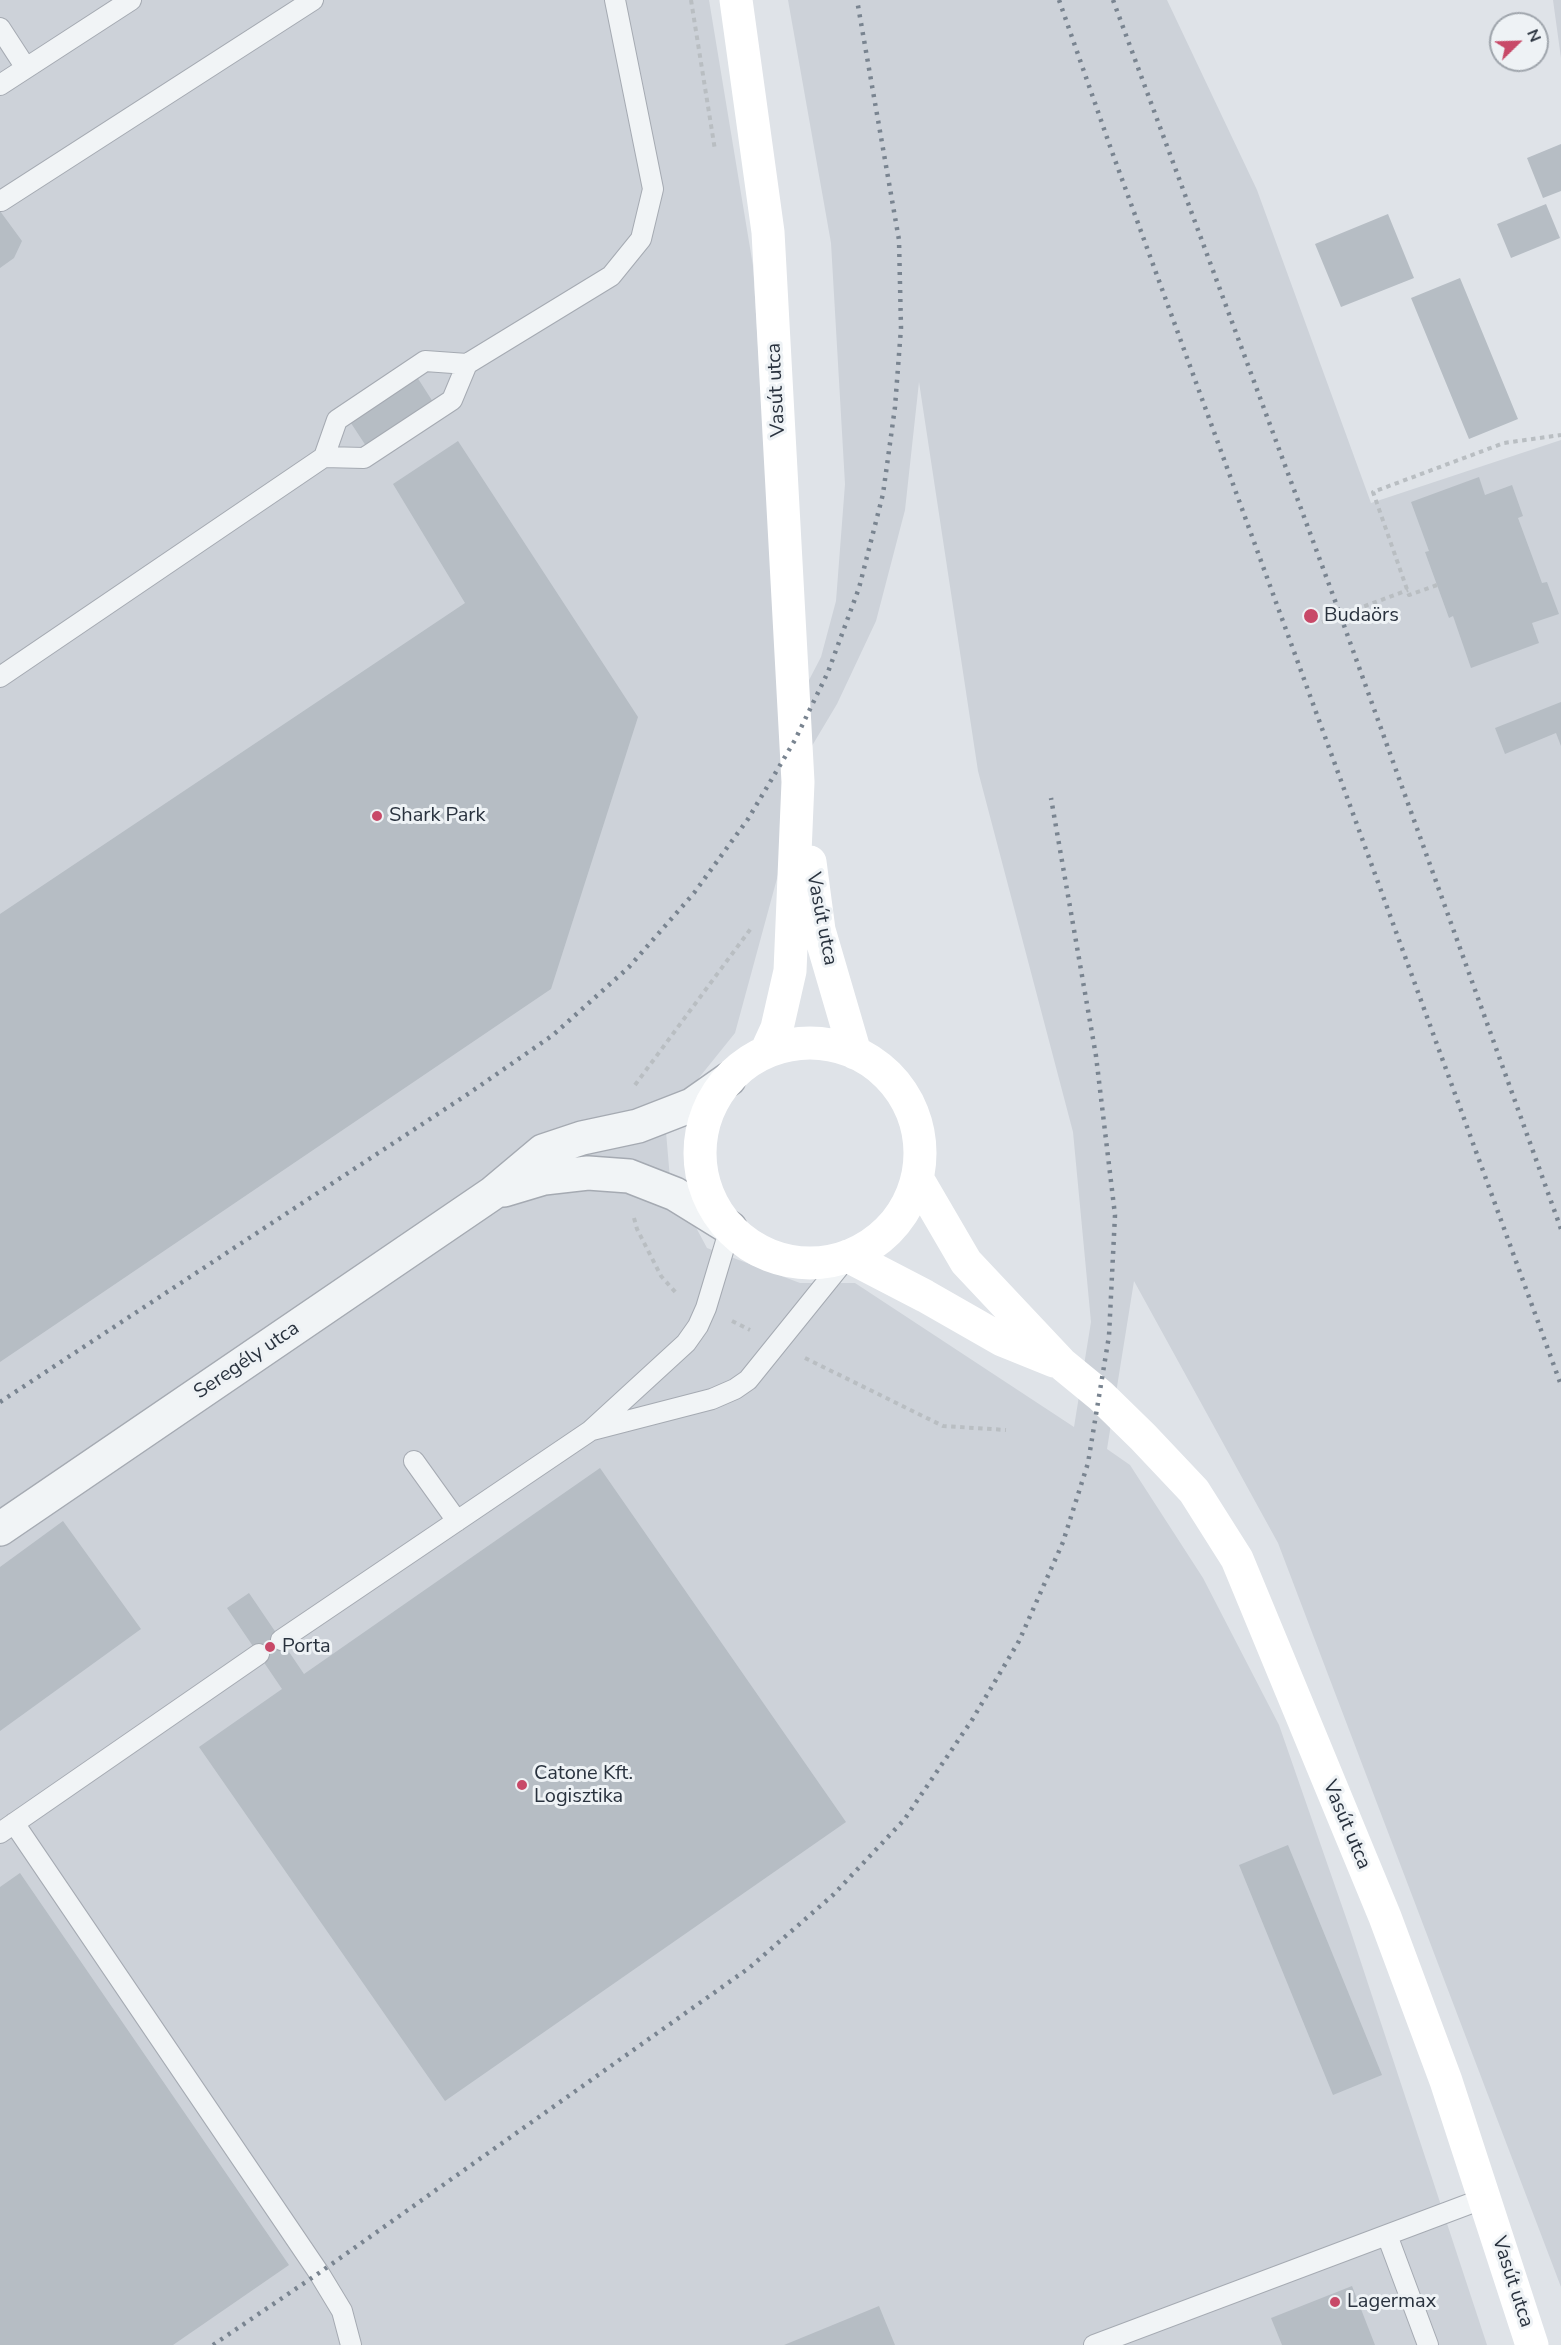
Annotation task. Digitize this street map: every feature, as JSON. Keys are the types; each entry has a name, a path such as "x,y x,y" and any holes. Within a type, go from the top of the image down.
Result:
{"street":[{"name":"Vasút utca","path":"736,0 768,232 798,782 819,930 855,1053"},
{"name":"Vasút utca","path":"766,1052 777,1028 790,971 798,782"},
{"path":"811,1043 833,1045 855,1053 877,1066 895,1083 908,1104 917,1128 920,1153 917,1178 910,1198 899,1218 885,1234 868,1247 848,1256 825,1262 799,1263 773,1257 750,1245 730,1228 713,1204 703,1178 700,1157 701,1136 707,1115 716,1096 729,1079 745,1064 766,1052 787,1045 811,1043"},
{"name":"Seregély utca","path":"0,1529 493,1193 543,1151 582,1138 627,1128 692,1105 729,1079"},
{"name":"Seregély utca","path":"493,1193 544,1178 588,1173 629,1176 675,1194 730,1228"},
{"name":"Vasút utca","path":"917,1178 966,1262 1062,1364 1101,1396 1194,1491 1237,1559 1385,1917 1446,2082 1532,2345"},
{"name":"Vasút utca","path":"848,1256 1002,1340 1062,1364"}],"lane":[{"path":"0,85 131,0"},
{"path":"1,201 313,0"},
{"path":"324,457 336,420 425,361 467,364 611,276 641,239 653,189 615,0"},
{"path":"0,28 26,68"},
{"path":"0,677 324,457 364,458 452,400 467,364"},
{"path":"281,1640 590,1431 686,1343 698,1326 706,1308 730,1228"},
{"path":"590,1431 712,1399 735,1389 748,1380 848,1256"},
{"path":"414,1461 457,1521"},
{"path":"259,1654 7,1828 319,2273 342,2311 351,2345"},
{"path":"1094,2345 1485,2198"},
{"path":"1387,2235 1428,2345"}],"path":[{"path":"691,0 716,153"},
{"path":"1437,585 1409,595 1373,492 1504,443 1561,435"},
{"path":"1322,622 1408,590"},
{"path":"627,1128 626,1097 759,917"},
{"path":"629,1176 629,1201 637,1229 661,1276 679,1295 943,1426 1006,1430"}],"shaded area":[{"path":"0,0 709,0 753,266 782,732 821,657 836,601 845,484 831,243 788,0 1167,0 1257,190 1371,503 1561,440 1561,2287 1278,1543 1134,1281 1107,1449 1130,1465 1203,1578 1279,1725 1351,1932 1487,2345 0,2345","holes":["919,382 978,771 1073,1132 1091,1322 1074,1427 855,1283 800,1283 707,1248 670,1179 665,1120 735,1033 788,838 785,791 837,704 876,621 905,510"]},
{"path":"1553,0 1561,0 1561,58"}],"building":[{"path":"1561,144 1561,191 1543,198 1527,158"},
{"path":"1546,204 1560,238 1511,258 1497,224"},
{"path":"0,211 22,241 14,258 0,268"},
{"path":"1388,214 1414,278 1341,307 1315,244"},
{"path":"1460,278 1518,419 1469,439 1411,298"},
{"path":"417,377 433,402 366,446 349,420"},
{"name":"Shark Park","path":"458,441 638,717 551,989 0,1362 0,914 465,603 393,484"},
{"path":"1479,477 1485,495 1512,485 1523,516 1518,518 1542,583 1547,582 1559,614 1532,623 1539,643 1471,668 1453,616 1449,618 1425,552 1429,551 1411,502"},
{"path":"1561,702 1561,746 1556,733 1505,754 1495,728"},
{"name":"Catone Kft. Logisztika","path":"600,1468 846,1822 445,2101 199,1747 282,1689 227,1608 249,1593 304,1674"},
{"path":"63,1521 141,1629 0,1731 0,1567"},
{"path":"1288,1845 1382,2075 1333,2095 1239,1865"},
{"path":"20,1873 289,2265 173,2345 0,2345 0,1887"},
{"name":"Lagermax","path":"1352,2286 1375,2345 1282,2345 1271,2318"},
{"path":"879,2306 895,2345 784,2345"}],"railway":[{"path":"0,1402 468,1094 553,1035 629,967 694,893 748,819 795,740 828,672 859,588 883,494 895,407 901,328 899,240 857,0"},
{"path":"1059,0 1111,149 1561,1385"},
{"path":"1113,0 1337,606 1561,1229"},
{"path":"213,2345 319,2273 749,1968 833,1895 904,1820 972,1720 1019,1641 1063,1542 1088,1463 1109,1336 1115,1215 1096,1056 1051,798"}],"place":[{"name":"Budaörs","path":"1311,616"},
{"name":"Shark Park","path":"377,816"},
{"name":"Porta","path":"270,1647"},
{"name":"Catone Kft. Logisztika","path":"522,1785"},
{"name":"Lagermax","path":"1335,2302"}]}
